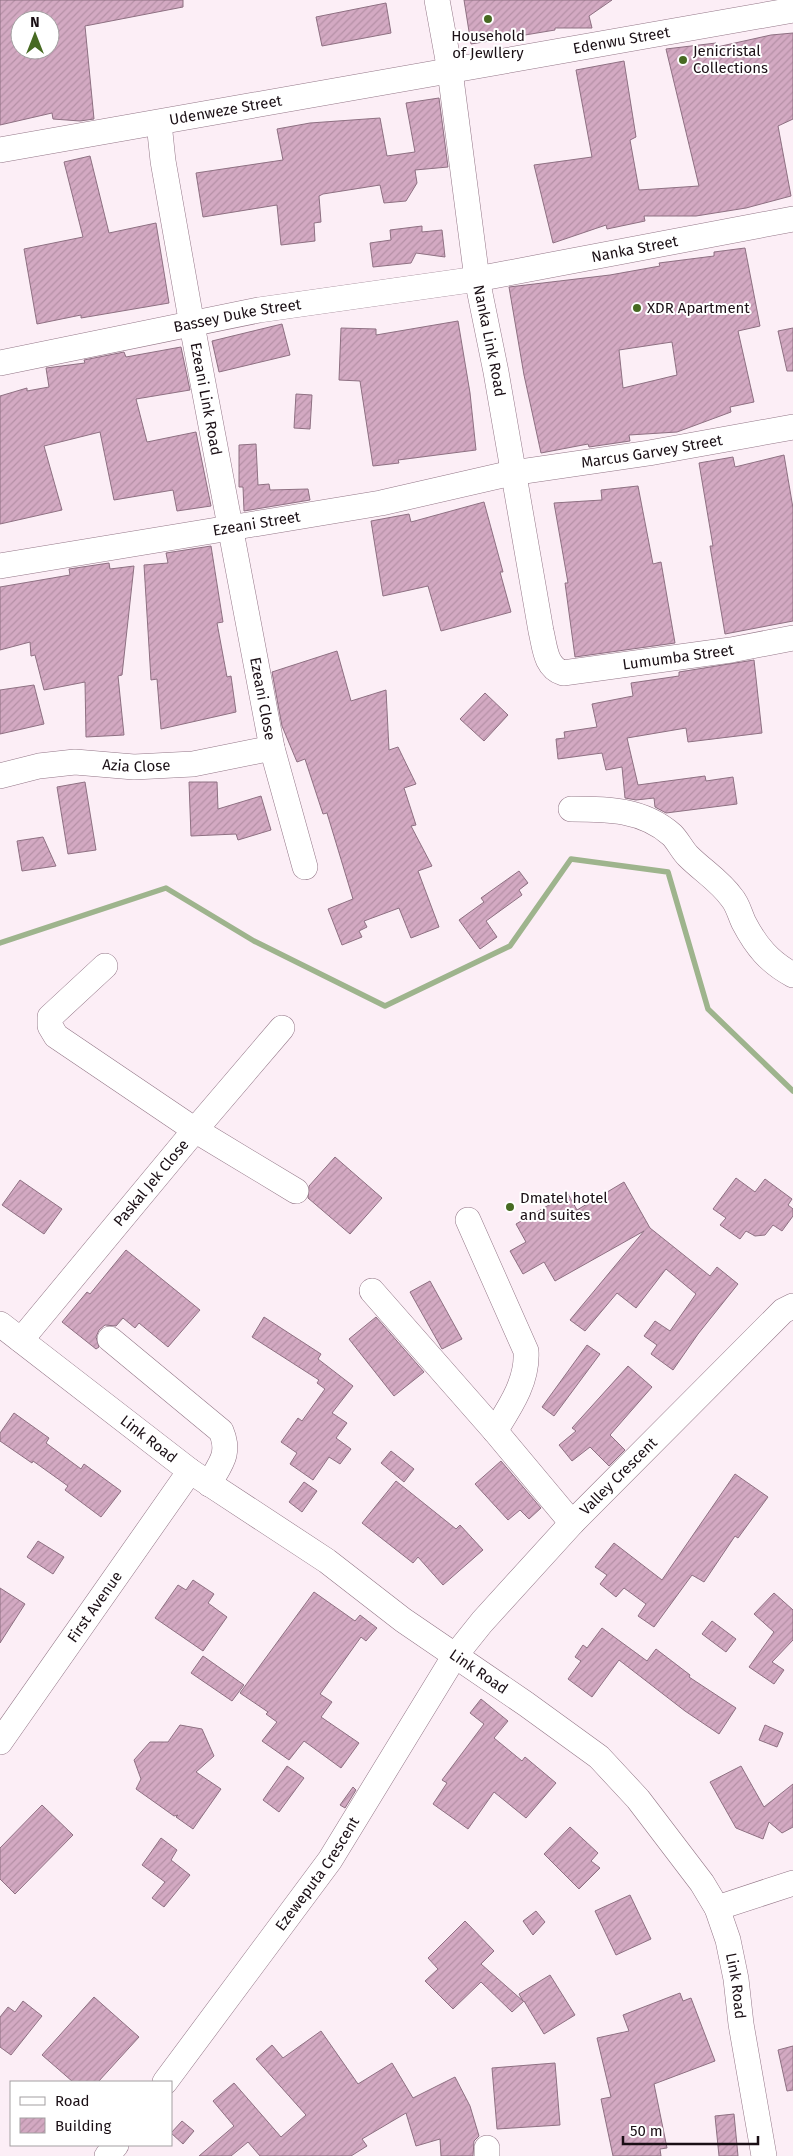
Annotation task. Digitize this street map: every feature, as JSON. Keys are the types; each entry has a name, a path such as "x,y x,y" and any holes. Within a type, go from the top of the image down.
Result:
{"street":[{"name":"Nanka Link Road","path":"437,0 450,71 477,278 496,372 512,473 541,631 549,664 554,670 563,673"},
{"name":"Edenwu Street","path":"450,71 793,10"},
{"name":"Udenweze Street","path":"0,150 450,71"},
{"name":"Ezeani Link Road","path":"159,123 163,161 230,528"},
{"name":"Nanka Street","path":"477,278 793,219"},
{"name":"Bassey Duke Street","path":"0,363 259,310 477,278"},
{"name":"Marcus Garvey Street","path":"512,473 649,453 793,427"},
{"name":"Ezeani Street","path":"0,566 381,502 512,473"},
{"name":"Ezeani Close","path":"230,528 272,748 305,867"},
{"name":"Lumumba Street","path":"563,673 731,650 793,638"},
{"name":"Azia Close","path":"0,776 39,766 75,762 134,767 193,764 272,748"},
{"path":"571,809 605,809 634,813 652,821 673,835 688,856 708,872 733,899 761,952 793,975"},
{"path":"105,966 50,1017 50,1026 56,1036 195,1130 296,1191"},
{"name":"Paskal Jek Close","path":"21,1340 282,1028"},
{"path":"468,1220 526,1351 526,1362 521,1382 513,1403 495,1431"},
{"path":"372,1291 495,1431 572,1523"},
{"name":"Valley Crescent","path":"454,1657 482,1622 572,1523 783,1312 793,1306"},
{"name":"Link Road","path":"0,1324 200,1477 326,1562 454,1657 526,1704 599,1758 638,1799 702,1883 717,1908 728,1940 736,1979 741,2024 764,2156"},
{"name":"First Avenue","path":"0,1742 200,1477 224,1456 226,1444 221,1431 110,1339"},
{"name":"Ezeweputa Crescent","path":"166,2081 330,1860 454,1657"},
{"path":"717,1908 793,1883"},
{"path":"107,2156 115,2146"}],"building":[{"path":"0,0 183,0 183,7 85,26 94,119 80,121 53,119 52,113 0,125"},
{"path":"464,0 612,0 589,16 592,28 555,28 555,30 471,44"},
{"path":"386,3 391,33 322,46 316,17"},
{"path":"793,33 793,119 778,126 791,196 746,208 696,216 644,216 645,221 607,229 606,225 553,243 534,165 592,157 576,70 624,61 636,137 630,140 639,190 699,186 666,49 716,43 717,47 771,35"},
{"path":"439,98 448,167 415,170 417,183 406,201 384,203 380,185 323,194 319,196 321,222 314,223 315,241 281,245 277,205 203,217 196,173 283,160 277,129 310,123 380,118 387,156 415,152 406,103"},
{"path":"90,156 109,233 156,223 169,303 81,318 81,315 37,324 24,249 83,237 64,162"},
{"path":"422,226 422,232 442,230 445,257 416,253 411,263 373,267 370,243 391,240 390,230"},
{"path":"745,248 760,326 738,331 754,402 730,407 731,412 677,432 629,435 630,441 589,447 588,444 541,453 524,375 509,287 610,275 660,266 659,263 714,256 714,252","holes":["672,342 677,375 623,388 619,350"]},
{"path":"458,321 470,393 476,450 398,460 399,463 373,466 360,381 339,380 341,328 376,329 376,335"},
{"path":"282,324 290,355 219,372 212,341"},
{"path":"793,328 793,371 787,371 778,331"},
{"path":"181,347 190,390 136,399 147,442 196,432 211,506 177,511 173,490 114,500 100,432 44,446 62,510 0,524 0,396 27,388 27,391 49,387 46,368 85,363 84,360 124,352 126,357"},
{"path":"296,394 312,395 310,429 294,428"},
{"path":"256,444 258,485 269,484 270,490 308,489 310,500 244,511 243,487 239,487 239,445"},
{"path":"784,455 793,508 793,621 725,634 710,546 713,546 699,463 733,457 735,467"},
{"path":"638,486 653,564 661,562 675,643 575,657 565,583 568,583 554,503 602,500 601,490"},
{"path":"484,502 503,572 500,572 511,612 441,631 428,586 383,596 371,521 409,514 411,522"},
{"path":"211,546 223,622 217,623 227,677 231,676 236,712 161,729 157,679 151,680 144,565 168,563 166,553"},
{"path":"109,563 110,569 134,566 122,675 118,676 124,735 86,737 85,682 44,690 35,655 31,656 30,642 0,650 0,587 70,575 69,569"},
{"path":"337,651 351,701 386,690 389,750 398,747 416,784 404,788 416,825 411,826 432,866 418,871 439,927 411,938 399,908 364,921 367,927 359,931 362,937 342,945 328,909 353,899 327,813 323,814 305,759 297,762 282,726 272,672"},
{"path":"754,660 762,733 688,742 686,728 627,738 638,785 705,776 706,781 733,777 737,804 666,813 655,807 654,798 636,800 625,798 622,767 606,770 602,753 558,759 556,739 565,738 564,732 597,727 592,704 633,696 631,683 679,676 679,672"},
{"path":"34,685 44,724 0,734 0,690"},
{"path":"485,693 508,715 484,741 460,719"},
{"path":"85,782 96,850 68,854 57,787"},
{"path":"189,782 217,782 218,809 261,796 271,830 238,840 236,834 191,836"},
{"path":"43,837 56,866 22,871 17,841"},
{"path":"519,871 528,883 519,890 522,895 486,921 497,937 480,949 459,920 484,902 481,898"},
{"path":"335,1157 382,1198 350,1234 308,1198 309,1186"},
{"path":"736,1178 755,1192 765,1179 792,1199 788,1205 793,1209 793,1216 782,1231 773,1225 765,1235 755,1236 746,1231 740,1239 720,1225 726,1218 713,1209"},
{"path":"20,1180 62,1209 44,1234 2,1205"},
{"path":"624,1182 650,1228 710,1276 717,1267 738,1284 698,1334 673,1370 651,1354 657,1345 644,1336 655,1321 670,1331 696,1294 666,1269 636,1308 617,1293 585,1331 570,1320 644,1231 555,1281 544,1262 523,1274 510,1251 526,1242 516,1224 568,1194 577,1210"},
{"path":"126,1250 200,1310 168,1347 139,1323 135,1328 123,1318 116,1326 105,1325 99,1330 96,1337 99,1347 96,1349 62,1322 87,1292 90,1294"},
{"path":"430,1281 462,1339 442,1349 410,1292"},
{"path":"264,1317 321,1354 318,1359 353,1386 332,1413 347,1423 336,1438 351,1449 340,1464 329,1457 313,1480 290,1464 297,1453 281,1442 298,1418 302,1421 325,1389 317,1383 319,1380 252,1337"},
{"path":"376,1317 424,1372 394,1396 349,1339"},
{"path":"587,1345 600,1354 554,1416 542,1407"},
{"path":"628,1366 652,1387 610,1435 625,1450 609,1466 590,1447 572,1461 559,1445 576,1431 572,1428"},
{"path":"14,1413 49,1438 46,1443 81,1469 84,1464 121,1491 101,1517 65,1490 68,1486 33,1461 32,1463 0,1441 0,1433"},
{"path":"391,1451 414,1469 404,1482 381,1463"},
{"path":"501,1461 541,1508 529,1519 520,1510 508,1520 475,1484"},
{"path":"735,1474 768,1497 738,1538 735,1536 704,1582 692,1575 654,1627 638,1616 646,1604 624,1588 616,1597 600,1584 607,1575 595,1567 614,1543 662,1580"},
{"path":"396,1481 456,1529 460,1525 483,1550 443,1585 418,1557 413,1563 362,1523"},
{"path":"304,1482 317,1491 302,1512 289,1502"},
{"path":"38,1541 64,1557 53,1574 27,1557"},
{"path":"193,1580 214,1594 208,1603 227,1617 203,1651 155,1618 178,1585 186,1590"},
{"path":"0,1588 25,1604 0,1643"},
{"path":"314,1592 355,1621 360,1615 377,1628 366,1641 361,1637 320,1694 332,1702 321,1717 359,1743 341,1768 304,1741 289,1760 262,1741 277,1722 266,1714 268,1712 240,1693"},
{"path":"774,1593 793,1610 793,1640 772,1662 784,1670 774,1684 749,1667 774,1632 754,1614"},
{"path":"712,1621 736,1639 726,1652 702,1634"},
{"path":"602,1628 647,1661 656,1649 690,1675 689,1677 736,1708 719,1734 685,1711 619,1660 592,1697 568,1679 581,1661 575,1657 583,1645 587,1648"},
{"path":"203,1656 244,1685 232,1701 191,1673"},
{"path":"481,1699 508,1721 494,1738 522,1761 525,1757 556,1783 526,1818 494,1792 468,1829 433,1804 447,1783 442,1780 484,1724 470,1713"},
{"path":"180,1725 202,1729 214,1756 196,1772 221,1789 193,1829 176,1817 178,1815 174,1816 136,1789 141,1779 134,1760 150,1742 168,1742"},
{"path":"765,1725 783,1733 777,1747 759,1740"},
{"path":"287,1766 304,1778 279,1812 263,1800"},
{"path":"741,1766 764,1807 793,1784 793,1827 782,1833 769,1822 763,1839 736,1828 710,1782"},
{"path":"353,1787 356,1790 345,1808 340,1805"},
{"path":"42,1805 73,1835 15,1894 0,1879 0,1848"},
{"path":"570,1827 598,1853 591,1861 600,1868 579,1889 544,1854"},
{"path":"161,1838 177,1850 171,1860 190,1875 164,1907 152,1898 165,1882 142,1865"},
{"path":"630,1895 651,1939 616,1955 595,1911"},
{"path":"536,1911 545,1922 533,1935 523,1921"},
{"path":"465,1921 494,1951 481,1964 523,2001 519,1994 550,1975 575,2015 544,2034 524,2001 512,2012 481,1982 453,2009 425,1981 438,1969 428,1958"},
{"path":"680,1993 683,2001 691,1998 715,2061 654,2084 667,2148 660,2149 661,2156 613,2156 601,2099 611,2097 597,2038 629,2031 623,2015"},
{"path":"94,1997 139,2037 99,2081 72,2081 42,2055"},
{"path":"23,2001 42,2016 11,2055 0,2047 0,2017 8,2007 15,2012"},
{"path":"321,2031 358,2084 392,2063 413,2098 455,2077 470,2106 479,2136 474,2141 473,2156 441,2156 440,2139 416,2146 406,2113 362,2139 367,2146 351,2156 260,2156 248,2142 231,2156 199,2156 234,2126 213,2101 234,2083 281,2137 306,2115 256,2059 272,2045 283,2058"},
{"path":"793,2046 793,2090 787,2091 778,2050"},
{"path":"555,2063 560,2125 497,2129 492,2068"},
{"path":"734,2114 738,2156 719,2156 715,2116"},
{"path":"182,2121 194,2131 183,2144 172,2132"}],"waterway":[{"path":"0,943 166,888 254,941 385,1006 510,946 571,859 668,872 708,1009 793,1091"}],"place":[{"name":"Household of Jewllery","path":"488,19"},
{"name":"Jenicristal Collections","path":"683,60"},
{"name":"XDR Apartment","path":"637,308"},
{"name":"Dmatel hotel and suites","path":"510,1207"}]}
